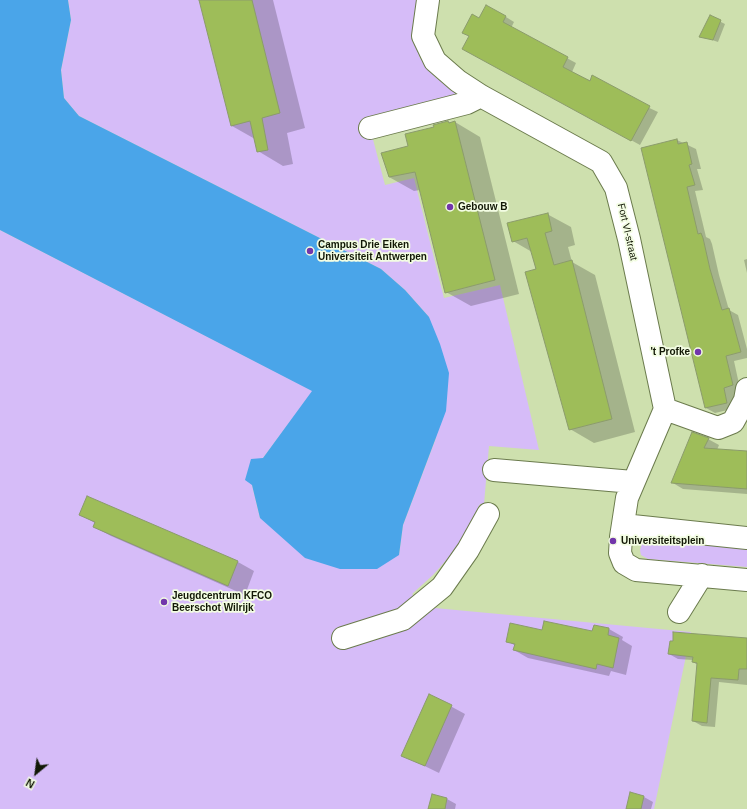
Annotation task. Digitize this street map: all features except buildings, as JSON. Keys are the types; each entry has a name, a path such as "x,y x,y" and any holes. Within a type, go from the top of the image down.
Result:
{"street":[{"name":"Fort VI-straat","path":"428,0 423,36 435,61 458,81 481,96 601,162 616,188 630,239 665,409"},
{"path":"370,128 467,103 481,96"},
{"path":"747,389 744,400 733,422 718,428 665,409 627,498 620,553 624,563 636,570 747,580"},
{"path":"494,470 633,482"},
{"path":"344,638 403,619 442,587 468,550 488,514"},
{"path":"623,525 747,538"},
{"path":"679,612 702,575"}],"shaded area":[{"path":"68,0 418,0 413,36 420,58 436,78 458,91 467,103 370,128 385,185 414,178 444,298 500,285 539,450 489,446 484,504 480,504 458,547 433,575 412,594 424,607 691,632 654,809 0,809 0,230 313,391 263,458 252,485 260,518 399,555 403,525 436,438 429,317 405,290 381,269 79,116 64,98 61,70 71,20"},
{"path":"649,540 747,549 747,567 648,559 641,555 640,550 642,543"}],"water":[{"path":"0,0 68,0 71,20 61,70 64,98 79,116 381,269 405,290 429,317 440,344 449,373 446,411 403,525 399,555 377,569 340,569 305,558 260,518 252,485 245,480 251,459 263,458 312,391 0,230"}],"place":[{"name":"Gebouw B","path":"450,207"},
{"name":"Campus Drie Eiken Universiteit Antwerpen","path":"310,251"},
{"name":"'t Profke","path":"698,352"},
{"name":"Universiteitsplein","path":"613,541"},
{"name":"Jeugdcentrum KFCO Beerschot Wilrijk","path":"164,602"}]}
